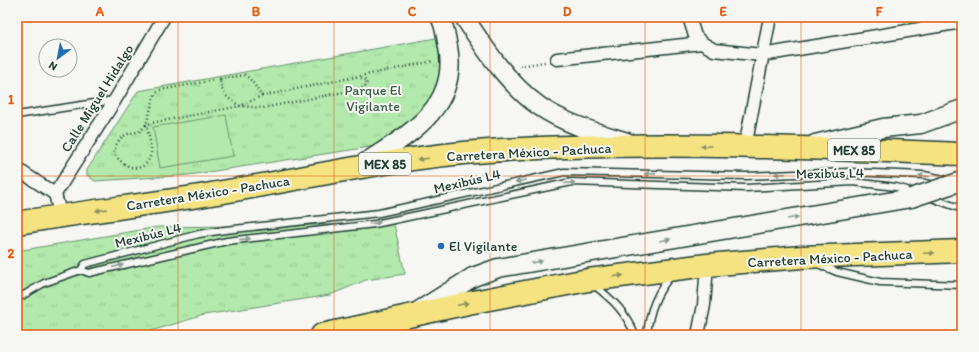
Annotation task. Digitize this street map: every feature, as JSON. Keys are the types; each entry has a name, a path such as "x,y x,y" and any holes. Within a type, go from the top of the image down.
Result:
{"highway":[{"name":"Carretera México - Pachuca","path":"23,222 210,194 358,168 488,151 640,145 799,148 962,154"},
{"name":"Carretera México - Pachuca","path":"322,335 468,303 588,280 707,266 802,258 962,251"}],"main road":[{"path":"358,168 407,135 425,121 435,109 446,87 450,57 440,17"},
{"path":"464,17 502,70 518,87 540,106 591,131 640,145"},
{"path":"799,148 883,128 921,124 953,114 962,109"},
{"path":"411,316 473,277 498,268 911,198 962,182"}],"street":[{"name":"Calle Miguel Hidalgo","path":"55,194 115,100 164,17"},
{"path":"689,17 692,29 702,43 714,50 762,55 962,22"},
{"path":"746,147 770,17"},
{"path":"557,59 702,43"},
{"path":"17,169 55,194 61,216"},
{"path":"698,335 704,305 707,266"}],"lane":[{"path":"17,115 115,100"},
{"name":"Mexibús L4","path":"81,270 85,264 199,234 231,229 379,213 564,172 746,176 849,172 924,175 962,182"},
{"name":"Mexibús L4","path":"17,299 44,283 81,270 89,272 227,241 375,224 572,182 746,188 853,182 896,186 962,209"},
{"path":"802,258 838,272 880,282 962,285"},
{"path":"647,335 653,304 664,284 678,269"},
{"path":"588,280 618,304 629,321 635,335"}],"path":[{"path":"262,96 254,87 251,78 245,75 160,90 155,94 146,125 151,152 147,161 141,166 134,168 124,165 114,153 116,144 122,137 129,133 139,132 146,125 240,106 262,96 360,77 450,57"},
{"path":"502,70 557,59"},
{"path":"220,79 221,89 229,100 240,106 263,108 364,88 367,81 360,77"}],"green space":[{"path":"899,17 954,17 908,25"},
{"name":"Parque El Vigilante","path":"436,38 445,53 439,96 389,144 189,175 95,181 87,175 87,170 138,91"},
{"path":"226,115 233,156 160,168 153,127"},
{"path":"394,224 405,274 366,280 330,295 204,315 138,335 17,335 17,251 158,227"}],"place":[{"name":"El Vigilante","path":"441,246"}]}
